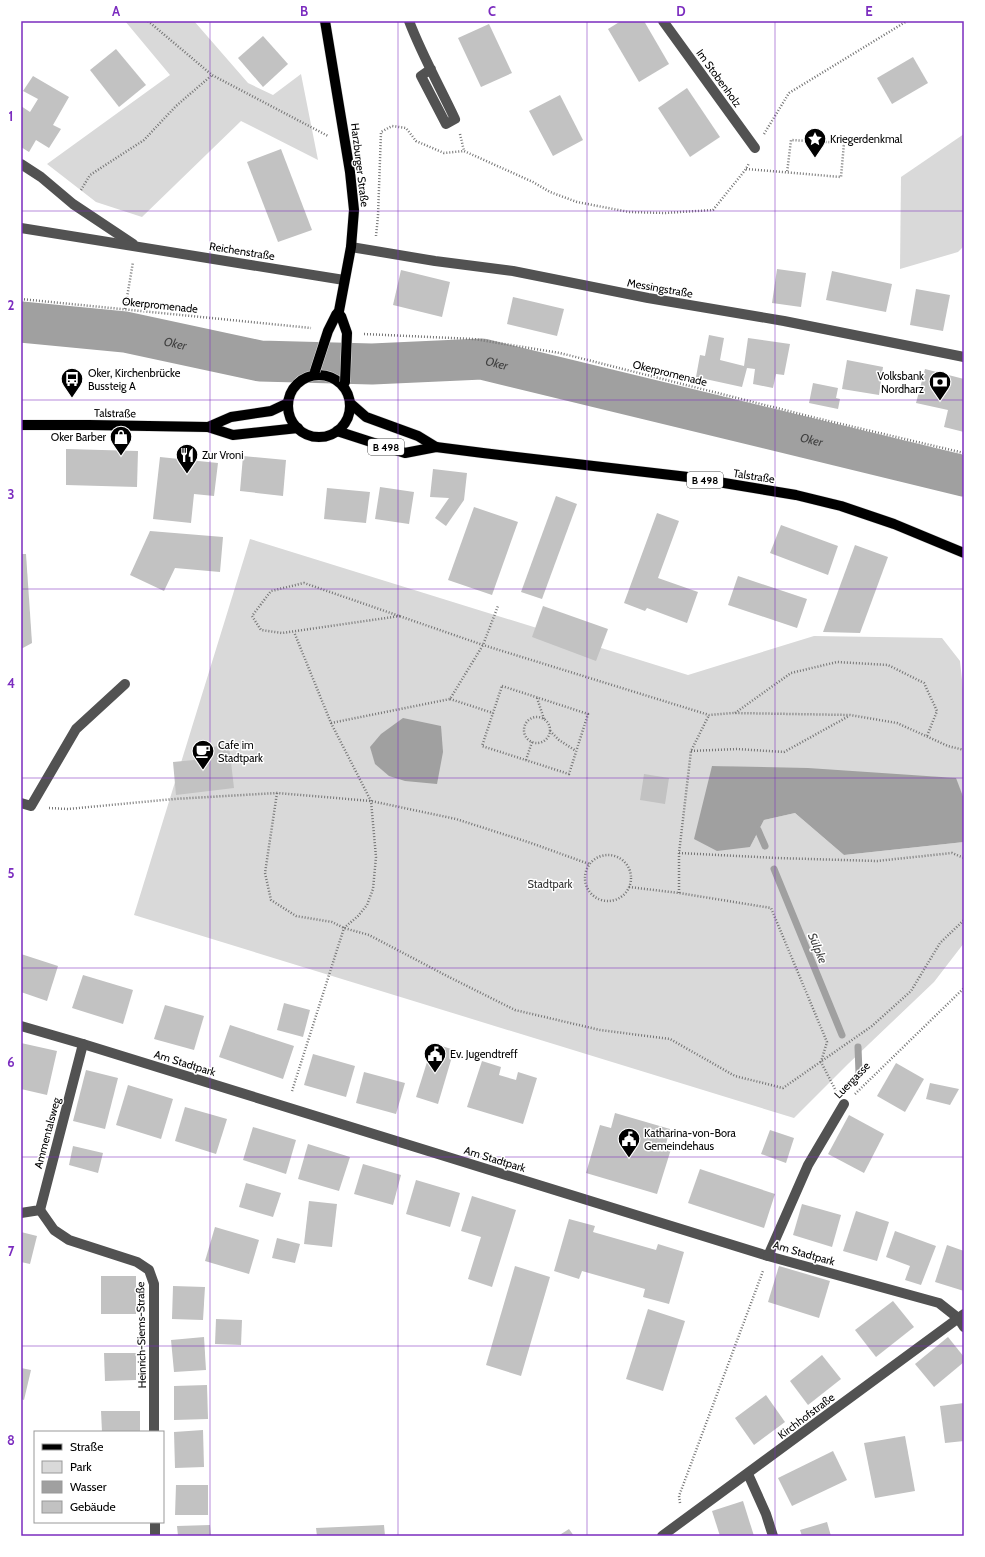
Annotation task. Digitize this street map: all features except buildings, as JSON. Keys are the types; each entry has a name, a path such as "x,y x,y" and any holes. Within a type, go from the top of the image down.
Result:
{"main road":[{"name":"Harzburger Straße","path":"313,373 328,331 339,314 351,247 354,210 344,135 325,21"},
{"name":"Harzburger Straße","path":"339,314 347,333 345,386"},
{"name":"Talstraße","path":"313,373 332,378 345,386 350,403 366,417 418,436 436,447"},
{"path":"313,373 295,387 291,393 288,403 293,422 304,433 317,437 337,431 342,427 348,416 350,403"},
{"name":"Talstraße","path":"208,427 232,417 271,411 288,403"},
{"name":"Talstraße","path":"21,425 208,427 233,436 298,428"},
{"name":"Talstraße","path":"337,431 405,453 436,447 688,477 796,494 840,506 894,524 964,553"}],"street":[{"path":"410,21 416,40 431,69 455,119 446,124 421,76 431,69"},
{"name":"Im Stobenholz","path":"663,21 756,148"},
{"name":"Reichenstraße","path":"21,164 41,177 73,204 136,246"},
{"name":"Reichenstraße","path":"21,228 344,280"},
{"name":"Messingstraße","path":"351,247 435,262 512,271 648,298 784,321 964,357"},
{"path":"26,805 76,729 125,684"},
{"name":"Am Stadtpark","path":"21,1026 768,1256 939,1303 962,1320"},
{"name":"Ammentalsweg","path":"40,1210 83,1044"},
{"name":"Luergasse","path":"768,1256 808,1165 844,1104"},
{"path":"21,1213 40,1210"},
{"name":"Heinrich-Siems-Straße","path":"40,1210 54,1230 69,1240 138,1262 149,1270 154,1284 154,1431"},
{"name":"Kirchhofstraße","path":"662,1536 962,1320"},
{"path":"748,1474 766,1514 773,1536"},
{"path":"155,1523 155,1536"}],"path":[{"path":"148,21 212,75 326,136 344,135"},
{"path":"374,252 378,216 381,132 392,126 406,128 416,141 444,153 464,151 533,182 550,192 577,202 630,212 665,213 712,210 746,169 756,148 789,94 907,21"},
{"path":"73,204 90,175 144,140 176,106 212,75"},
{"path":"746,169 787,173 841,177 844,143 791,140 787,173"},
{"path":"125,309 136,246"},
{"name":"Okerpromenade","path":"21,299 298,327"},
{"name":"Okerpromenade","path":"369,334 474,339 560,353 824,420 964,453"},
{"path":"400,616 282,633 261,630 252,616 271,591 304,583 400,616 483,645 709,714 734,713 850,716 897,723 964,750"},
{"path":"450,699 483,645 498,606"},
{"path":"286,1107 344,928 358,916 367,905 375,874 376,857 371,801 331,723 294,632"},
{"path":"734,713 791,673 837,662 888,665 924,683 937,711 927,736"},
{"path":"502,686 588,714 569,774 482,746 493,713 502,686"},
{"path":"537,698 544,720 548,724 550,731 559,740 576,751"},
{"path":"331,723 450,699 493,713"},
{"path":"679,893 679,853 691,751 709,714"},
{"path":"691,751 737,749 784,752 850,716"},
{"path":"544,720 536,717 530,719 526,723 524,734 527,739 532,742 540,743 545,740 550,731"},
{"path":"526,760 532,742"},
{"path":"26,805 68,809 174,799 277,793 371,801 456,819 531,843 589,864"},
{"path":"277,793 265,873 271,900 296,916 332,922 344,928 369,935 446,976 515,1010 600,1030 670,1039 735,1076 783,1088 872,1026 911,991 940,943 964,920"},
{"path":"679,853 876,861 952,852 964,858"},
{"path":"603,855 617,857 627,864 631,875 630,887 623,896 610,901 596,898 588,890 585,877 589,864 603,855"},
{"path":"630,887 679,893 771,908 827,1042 821,1062 844,1104"},
{"name":"Luergasse","path":"844,1104 964,988"},
{"path":"685,1519 679,1496 768,1256"}],"green space":[{"path":"125,21 194,21 248,83 273,95 301,74 318,160 241,121 142,217 96,202 47,164 170,75"},
{"path":"964,134 964,246 958,252 900,269 901,177"},
{"name":"Stadtpark","path":"250,539 688,675 814,636 942,638 960,661 964,699 964,799 955,778 712,766 750,847 764,820 795,813 844,855 964,842 964,943 934,982 794,1118 134,915"}],"water":[{"path":"403,718 441,726 443,752 437,784 405,781 389,776 375,764 370,747 381,734"},
{"path":"712,766 808,768 956,778 964,799 964,842 844,855 795,813 764,820 750,847 717,851 694,839"}],"waterway":[{"name":"Oker","path":"21,322 125,332 260,361 372,364 482,359 964,476"},
{"name":"Sülpke","path":"758,830 765,846"},
{"name":"Sülpke","path":"774,869 842,1035"},
{"name":"Sülpke","path":"858,1047 859,1073"}],"place":[{"name":"Kriegerdenkmal","path":"815,158"},
{"name":"Oker, Kirchenbrücke Bussteig A","path":"72,398"},
{"name":"Volksbank Nordharz","path":"940,402"},
{"name":"Oker Barber","path":"121,456"},
{"name":"Zur Vroni","path":"187,474"},
{"name":"Cafe im Stadtpark","path":"203,770"},
{"name":"Ev. Jugendtreff","path":"435,1074"},
{"name":"Katharina-von-Bora Gemeindehaus","path":"629,1158"}]}
